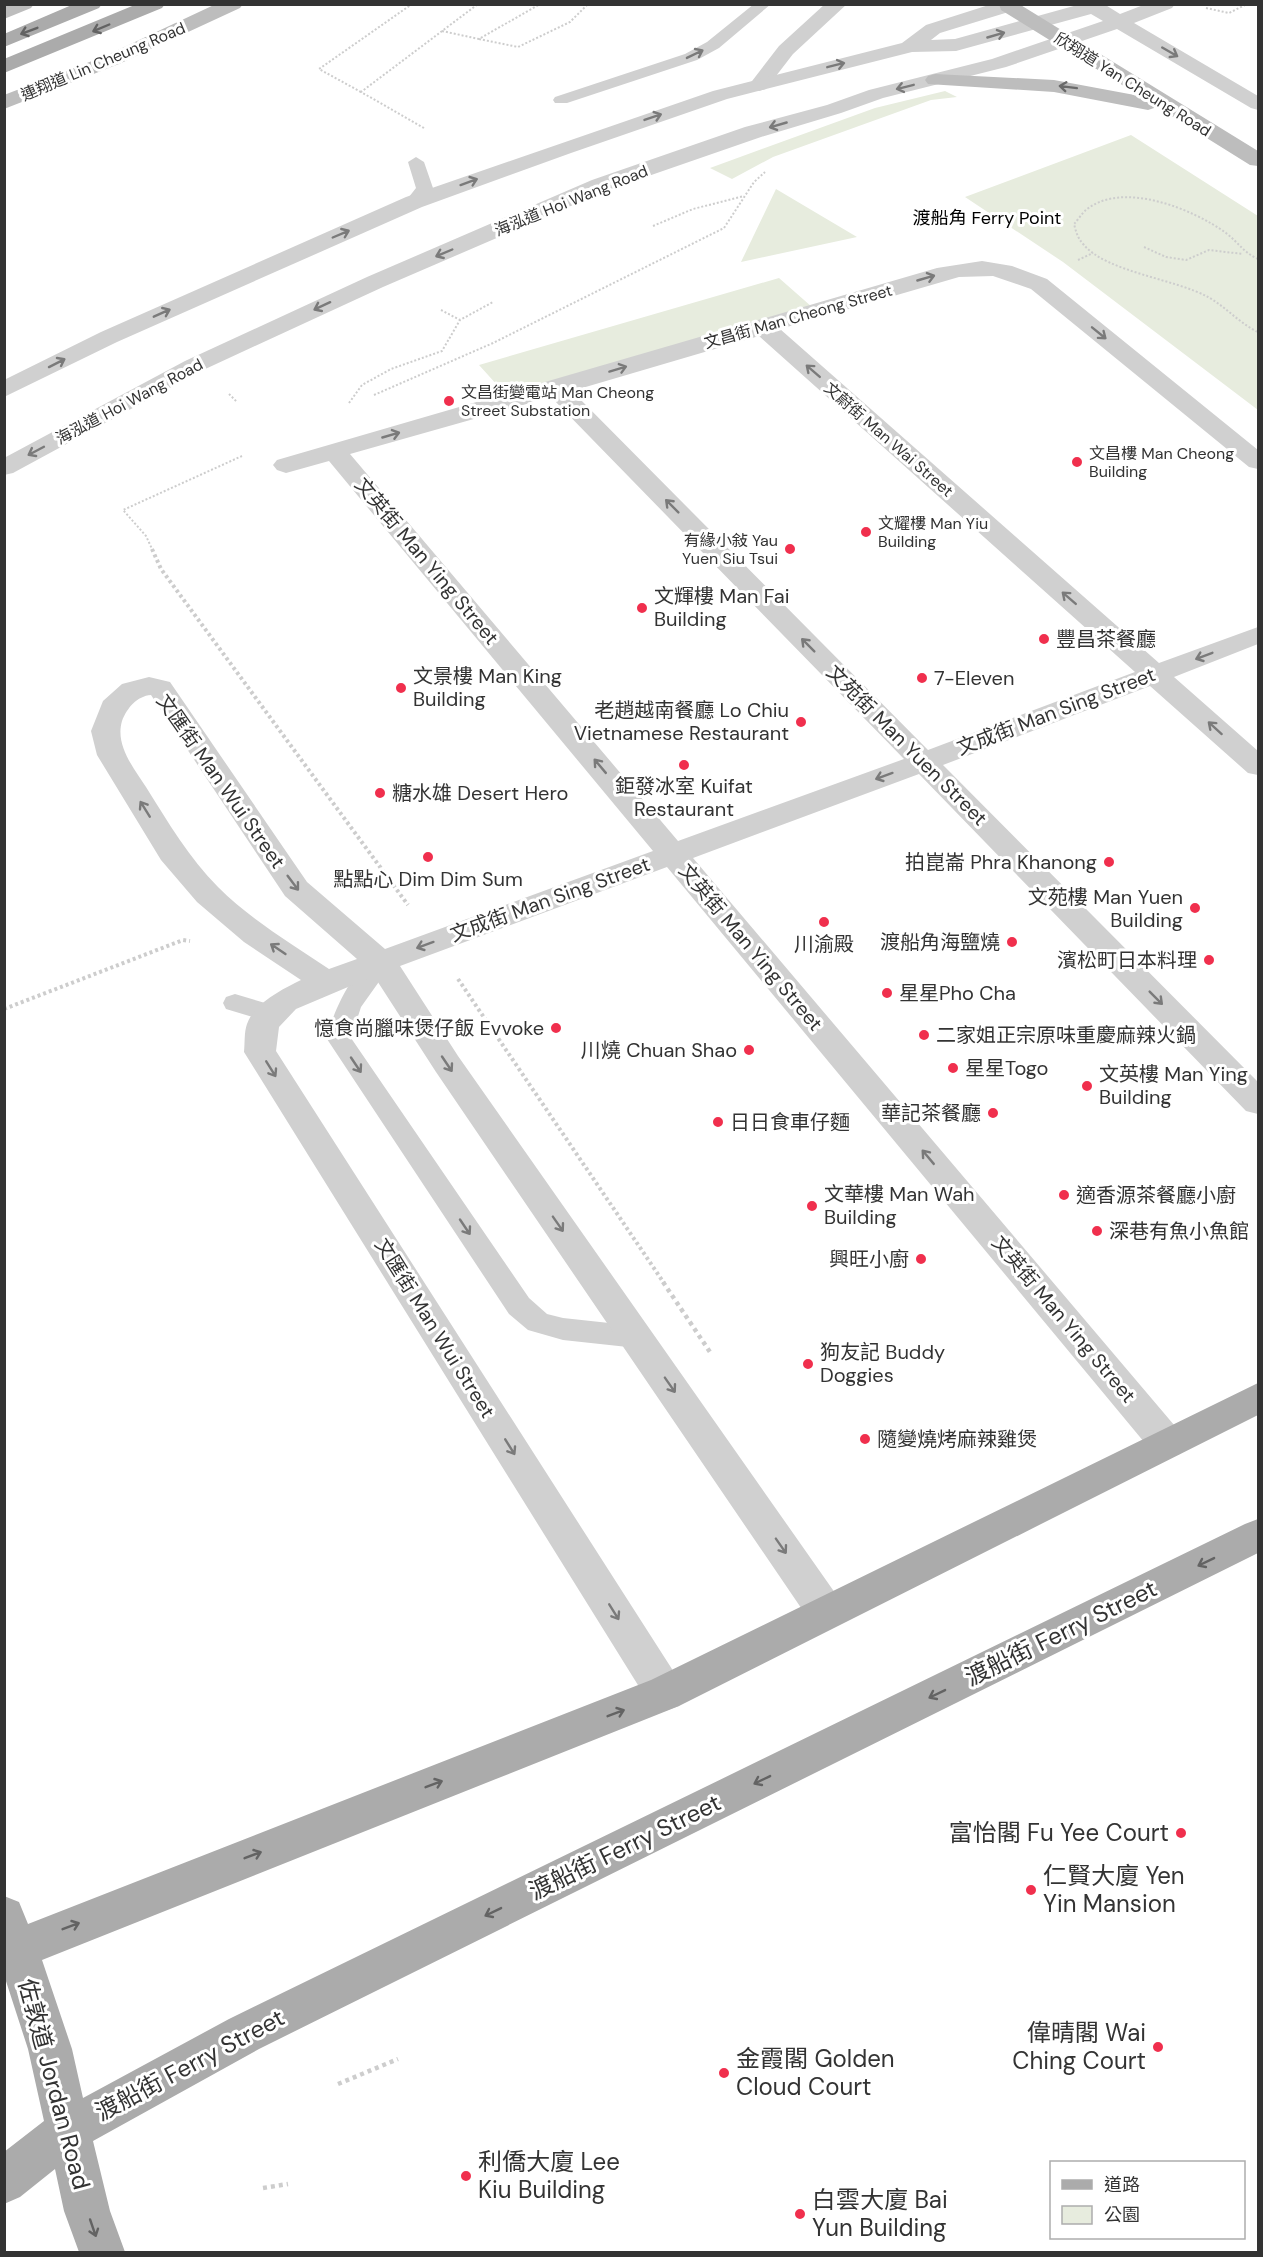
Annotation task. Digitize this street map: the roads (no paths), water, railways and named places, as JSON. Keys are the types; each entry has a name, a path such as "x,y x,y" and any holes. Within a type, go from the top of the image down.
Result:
{"main road":[{"path":"4,13 24,4"},
{"path":"4,41 92,4"},
{"path":"4,67 155,4"},
{"name":"連翔道 Lin Cheung Road","path":"4,103 112,60 233,4"},
{"name":"欣翔道 Yan Cheung Road","path":"1010,5 1173,110 1258,160"},
{"path":"935,80 1014,82 1079,88 1173,110"},
{"path":"9,1939 665,1693 1258,1398"},
{"name":"渡船街 Ferry Street","path":"4,2181 67,2131 255,2029 1258,1535"},
{"name":"佐敦道 Jordan Road","path":"9,1939 50,2049 87,2211 102,2253"}],"street":[{"path":"759,85 786,50 837,4"},
{"name":"海泓道 Hoi Wang Road","path":"4,468 192,366 375,282 600,185 753,132 834,109 876,94 935,80 1065,42 1165,4"},
{"path":"909,47 933,29 1010,5"},
{"path":"4,390 109,337 414,202 720,95 909,47 956,45 1092,6 1258,104"},
{"name":"文昌街 Man Cheong Street","path":"286,465 966,268 1006,270 1039,284 1258,462"},
{"name":"文蔚街 Man Wai Street","path":"762,326 1258,766"},
{"name":"文苑街 Man Yuen Street","path":"556,388 1258,1102"},
{"name":"文英街 Man Ying Street","path":"334,451 1167,1443"},
{"name":"文成街 Man Sing Street","path":"381,962 923,762 1258,635"},
{"name":"文匯街 Man Wui Street","path":"326,982 255,934 216,901 172,853 111,755 105,731 113,707 132,690 148,686 160,688 296,889 381,962 447,1064 826,1612"},
{"name":"文匯街 Man Wui Street","path":"381,962 326,982 285,1001 263,1024 260,1052 665,1693"}],"lane":[{"path":"561,100 691,57 713,45 764,4"},
{"path":"414,202 425,188 416,162"},
{"path":"381,962 348,1006 340,1023 339,1039 519,1306 538,1322 562,1329 637,1337"},
{"path":"236,1003 273,1014"}],"place":[{"name":"文昌街變電站 Man Cheong Street Substation","path":"449,401"},
{"name":"文昌樓 Man Cheong Building","path":"1077,462"},
{"name":"文耀樓 Man Yiu Building","path":"866,532"},
{"name":"有緣小敍 Yau Yuen Siu Tsui","path":"790,549"},
{"name":"文輝樓 Man Fai Building","path":"642,608"},
{"name":"豐昌茶餐廳","path":"1044,639"},
{"name":"7-Eleven","path":"922,678"},
{"name":"文景樓 Man King Building","path":"401,688"},
{"name":"老趙越南餐廳 Lo Chiu Vietnamese Restaurant","path":"801,722"},
{"name":"鉅發冰室 Kuifat Restaurant","path":"684,765"},
{"name":"糖水雄 Desert Hero","path":"380,793"},
{"name":"點點心 Dim Dim Sum","path":"428,857"},
{"name":"拍崑崙 Phra Khanong","path":"1109,862"},
{"name":"文苑樓 Man Yuen Building","path":"1195,908"},
{"name":"川渝殿","path":"824,922"},
{"name":"渡船角海鹽燒","path":"1012,942"},
{"name":"濱松町日本料理","path":"1209,960"},
{"name":"星星Pho Cha","path":"887,993"},
{"name":"憶食尚臘味煲仔飯 Evvoke","path":"556,1028"},
{"name":"二家姐正宗原味重慶麻辣火鍋","path":"924,1035"},
{"name":"川燒 Chuan Shao","path":"749,1050"},
{"name":"星星Togo","path":"953,1068"},
{"name":"文英樓 Man Ying Building","path":"1087,1086"},
{"name":"華記茶餐廳","path":"993,1113"},
{"name":"日日食車仔麵","path":"718,1122"},
{"name":"適香源茶餐廳小廚","path":"1064,1195"},
{"name":"文華樓 Man Wah Building","path":"812,1206"},
{"name":"深巷有魚小魚館","path":"1097,1231"},
{"name":"興旺小廚","path":"921,1259"},
{"name":"狗友記 Buddy Doggies","path":"808,1364"},
{"name":"隨變燒烤麻辣雞煲","path":"865,1439"},
{"name":"富怡閣 Fu Yee Court","path":"1181,1833"},
{"name":"仁賢大廈 Yen Yin Mansion","path":"1031,1890"},
{"name":"偉晴閣 Wai Ching Court","path":"1158,2047"},
{"name":"金霞閣 Golden Cloud Court","path":"724,2073"},
{"name":"利僑大廈 Lee Kiu Building","path":"466,2176"},
{"name":"白雲大廈 Bai Yun Building","path":"800,2214"}],"district":[{"name":"渡船角 Ferry Point","path":"987,218"}]}
